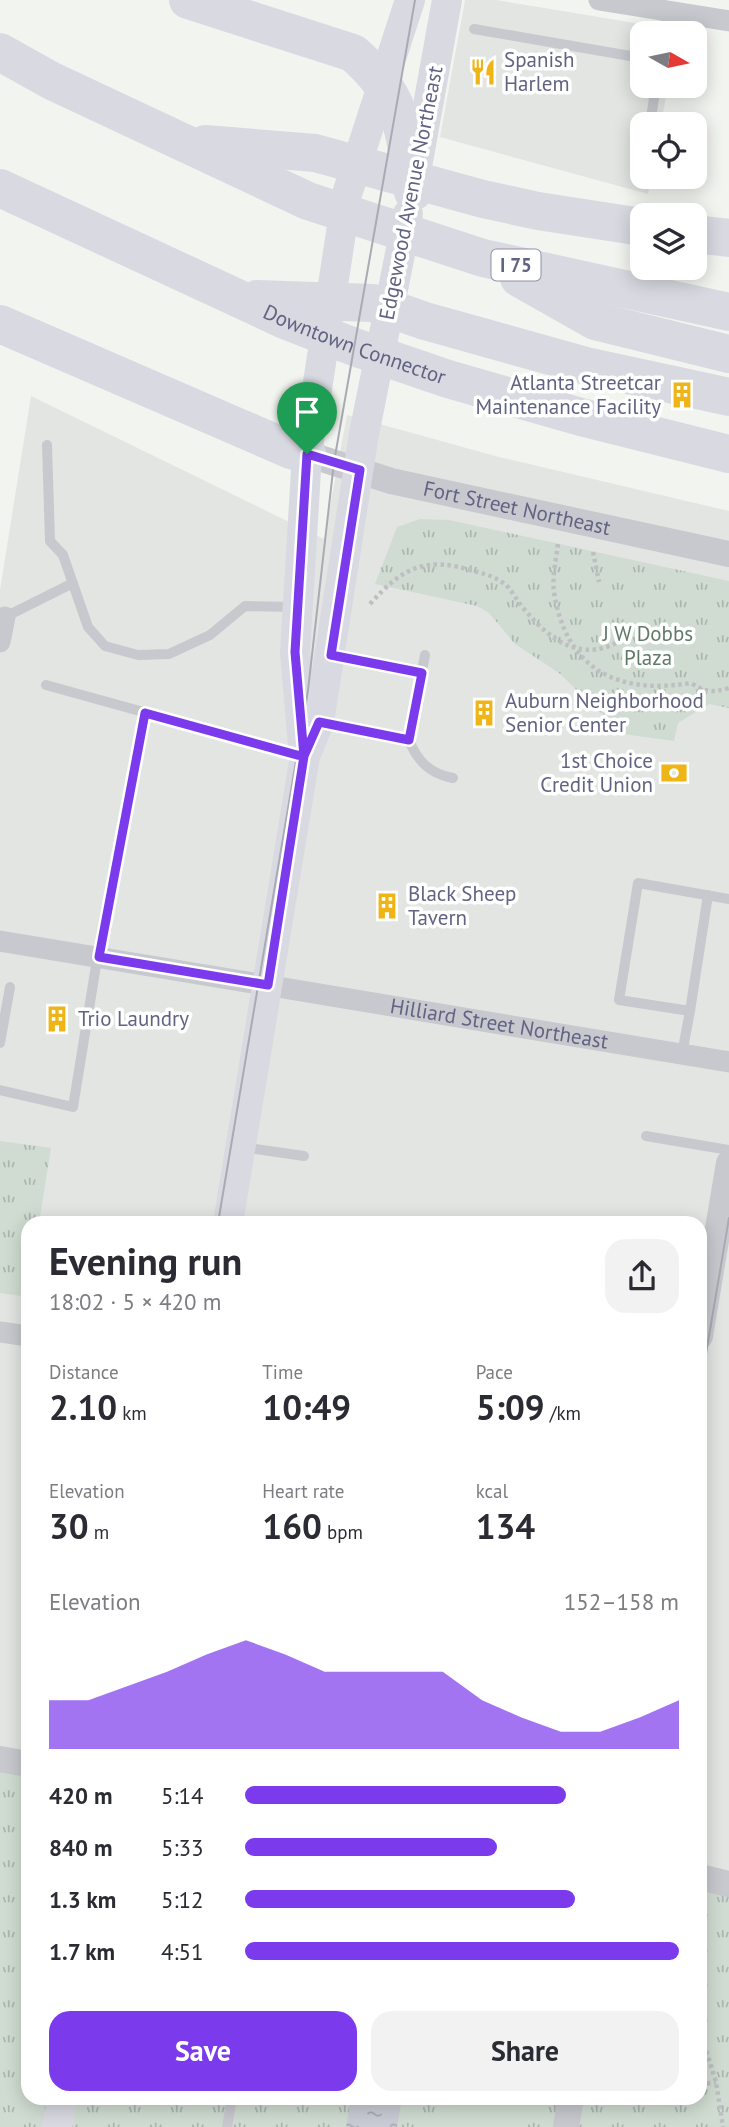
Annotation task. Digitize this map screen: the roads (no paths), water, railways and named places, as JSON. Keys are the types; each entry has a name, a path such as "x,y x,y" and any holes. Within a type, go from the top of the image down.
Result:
{"highway":[{"path":"188,0 353,53 372,69 396,106 404,127 413,192"},
{"name":"I 75","path":"0,52 180,142 308,201 483,258 729,312"},
{"path":"180,142 315,153 483,199 538,211 630,225"},
{"name":"Downtown Connector","path":"0,188 237,299 289,311 448,379 581,417 729,454"},
{"path":"707,236 729,239"},
{"path":"483,258 595,321 729,354"},
{"path":"289,311 373,303 425,321 586,366 729,397"},
{"path":"0,324 291,450 307,454"}],"main road":[{"name":"Edgewood Avenue Northeast","path":"229,1216 304,756 295,652 307,454 347,194 410,0"},
{"name":"Edgewood Avenue Northeast","path":"304,756 319,722 367,421 413,192 447,0"},
{"path":"57,2127 62,2105"}],"street":[{"path":"599,0 656,6 729,21"},
{"name":"Fort Street Northeast","path":"307,454 391,481 729,554"},
{"path":"0,642 5,617"},
{"name":"Hilliard Street Northeast","path":"0,941 729,1062"},
{"path":"707,1246 729,1163"},
{"path":"0,1332 21,1335"},
{"path":"0,1759 21,1763"},
{"path":"707,1879 729,1884"},
{"path":"566,2127 570,2105"}],"lane":[{"path":"474,29 630,56"},
{"path":"47,445 50,541 63,555 88,627 105,646 138,655 169,654 210,635 245,606 297,607"},
{"path":"5,617 73,583"},
{"path":"331,655 422,673"},
{"path":"425,655 409,740 415,755 427,768 439,776 453,778"},
{"path":"46,685 304,756"},
{"path":"0,1090 73,1107 145,713"},
{"path":"319,722 409,740"},
{"path":"690,1011 619,1000 638,883 729,899"},
{"path":"682,1054 708,895"},
{"path":"0,1044 10,987"},
{"path":"646,1136 729,1150"},
{"path":"242,1147 304,1156"},
{"path":"227,2127 231,2105"}],"water":[{"path":"350,2105 401,2105 397,2127 346,2127"}],"tram line":[{"path":"219,1216 308,690 334,462 415,0"},
{"path":"707,1348 729,1218"}],"place":[{"name":"Spanish Harlem","path":"483,72"},
{"name":"Atlanta Streetcar Maintenance Facility","path":"682,395"},
{"name":"Auburn Neighborhood Senior Center","path":"484,713"},
{"name":"1st Choice Credit Union","path":"674,773"},
{"name":"Black Sheep Tavern","path":"387,906"},
{"name":"Trio Laundry","path":"57,1019"}],"park label":[{"name":"J W Dobbs Plaza","path":"648,646"}]}
